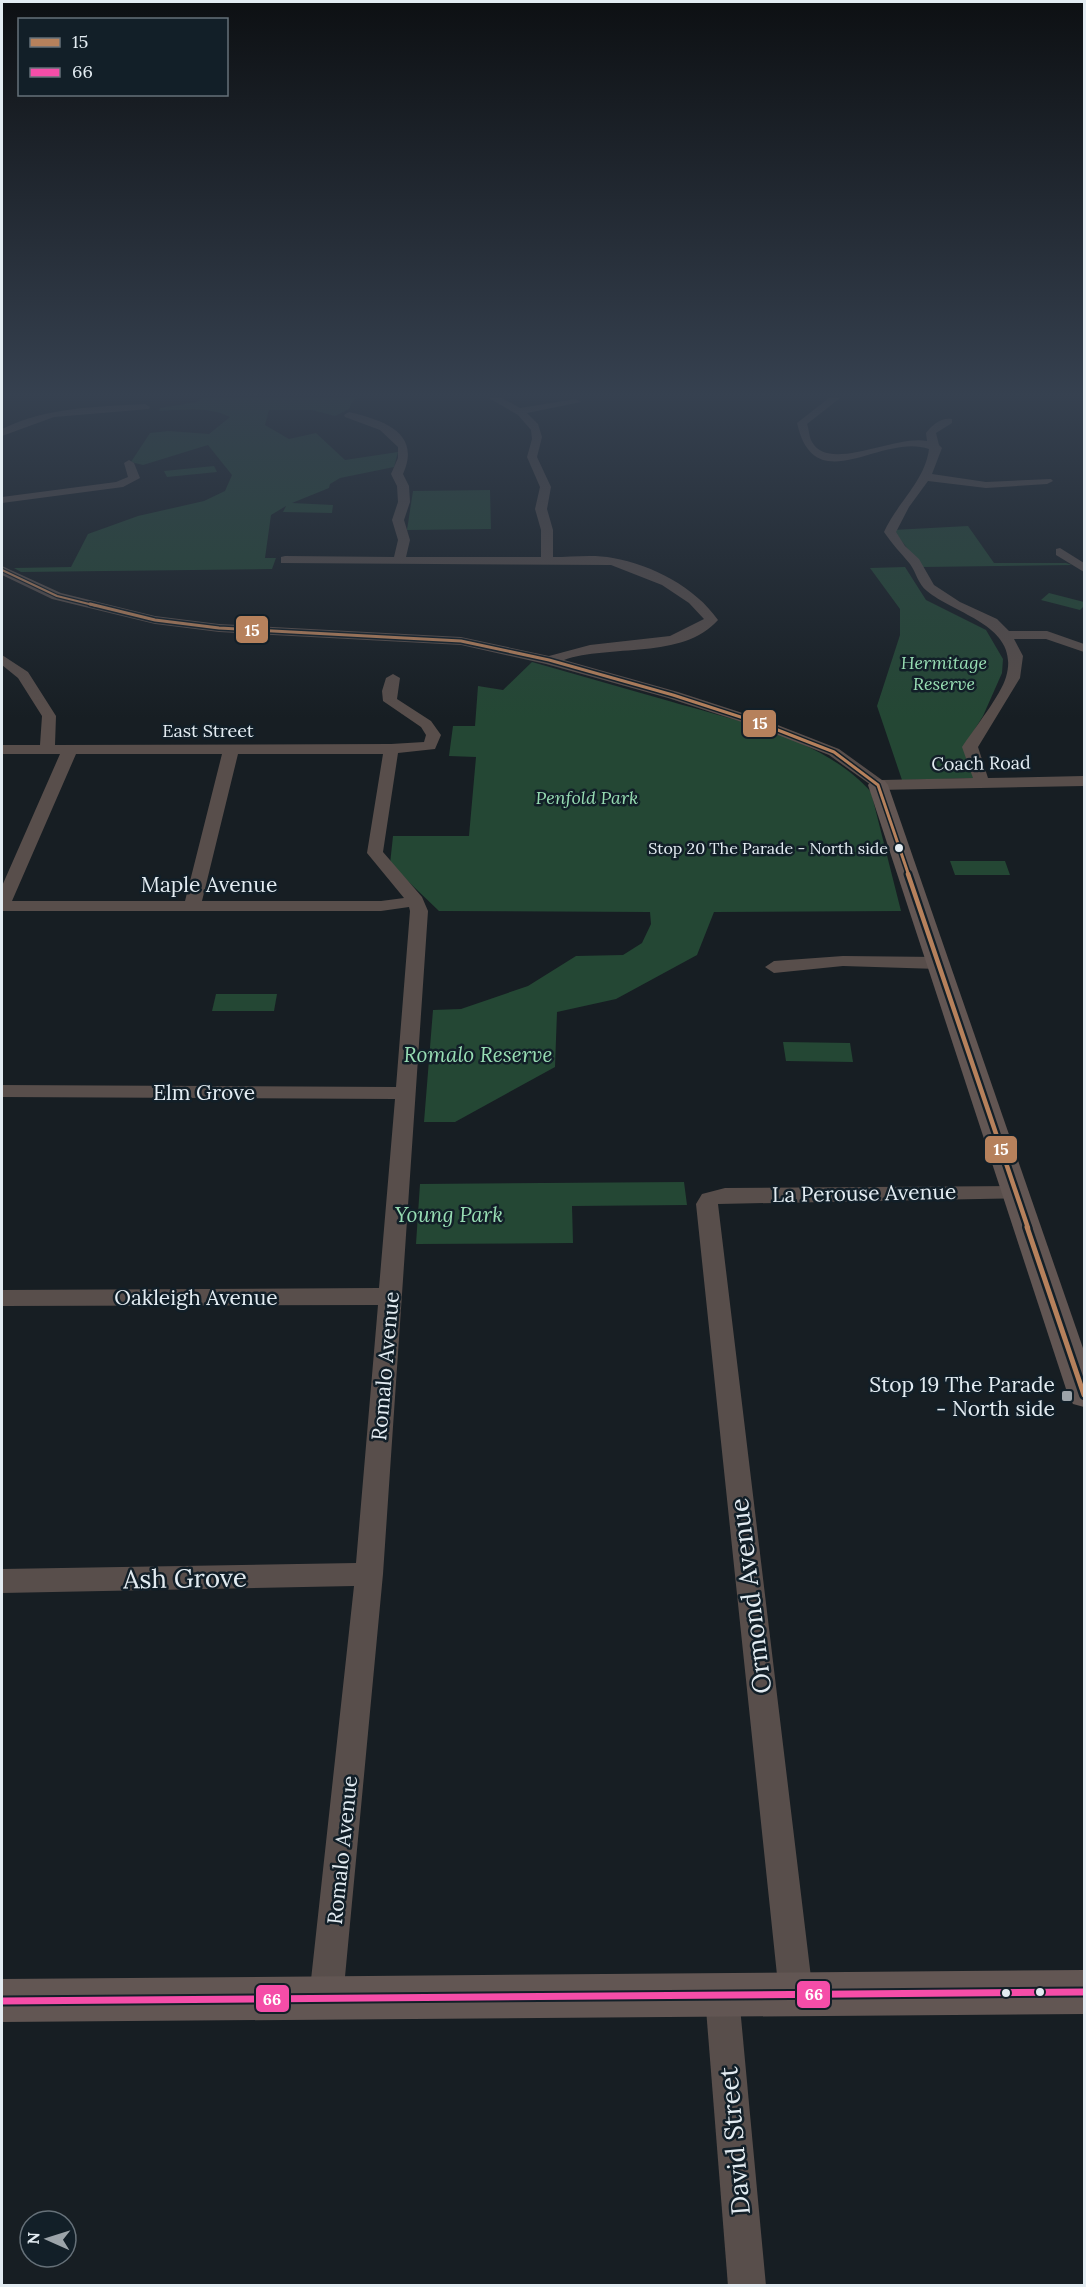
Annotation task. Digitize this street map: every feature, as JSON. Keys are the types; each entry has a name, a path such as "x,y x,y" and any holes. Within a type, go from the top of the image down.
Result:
{"main road":[{"path":"878,785 1018,1193 1084,1395"},
{"path":"2,2001 1084,1992"}],"street":[{"path":"399,561 404,540 398,520 403,505"},
{"path":"543,505 541,509 547,530 547,561"},
{"path":"903,505 890,532 900,548 915,562 929,587 955,605 992,622 1005,635 1016,656 1013,678 970,747 982,782"},
{"path":"1059,552 1084,568"},
{"path":"285,560 611,561 629,565 692,598 706,610 711,620 696,632 668,642 573,653 549,660"},
{"path":"2,570 57,596 155,620 219,628 461,641 549,660 683,698 765,725 834,752 878,785"},
{"path":"1005,635 1047,635 1084,648"},
{"path":"2,659 23,675 49,716 47,750"},
{"name":"East Street","path":"2,750 231,750 430,746 434,735 426,724 390,701 389,691 393,678"},
{"path":"391,748 375,853 416,901"},
{"path":"2,905 70,750"},
{"path":"192,906 231,750"},
{"name":"Coach Road","path":"878,785 1084,781"},
{"name":"Maple Avenue","path":"2,905 381,906 416,901"},
{"name":"Romalo Avenue","path":"326,1998 369,1574 407,1093 419,911 416,901"},
{"path":"774,967 843,962 938,963"},
{"name":"Elm Grove","path":"2,1091 407,1093"},
{"name":"La Perouse Avenue","path":"710,1199 725,1195 1018,1193"},
{"name":"Ormond Avenue","path":"710,1199 705,1210 796,1995"},
{"name":"Oakleigh Avenue","path":"2,1298 390,1296"},
{"name":"Ash Grove","path":"2,1581 369,1574"},
{"name":"David Street","path":"722,1996 747,2286"}],"green space":[{"path":"188,505 333,505 332,513 283,512 286,506 271,515 265,558 276,558 272,569 21,572 14,568 71,567 88,534 138,516"},
{"path":"411,505 490,505 491,529 407,530"},
{"path":"968,526 994,563 1066,563 1072,565 922,567 893,530"},
{"name":"Hermitage Reserve","path":"905,567 926,600 986,630 1003,659 1002,673 983,716 963,748 974,778 902,780 877,706 900,635 900,609 870,568"},
{"path":"1049,593 1084,602 1084,606 1080,610 1041,600"},
{"name":"Penfold Park","path":"532,662 749,724 804,745 829,758 852,774 871,792 901,911 714,912 697,955 616,999 557,1012 555,1067 455,1122 424,1122 433,1010 461,1009 528,986 576,956 623,955 642,943 651,924 650,912 439,911 390,864 393,836 469,836 476,757 449,756 453,726 475,726 478,686 503,690"},
{"path":"950,861 1005,861 1010,875 955,875"},
{"path":"216,994 277,994 274,1011 212,1011"},
{"path":"783,1042 850,1043 853,1062 786,1061"},
{"name":"Young Park","path":"684,1182 687,1205 572,1206 573,1243 416,1244 420,1184"}],"transit line":[{"name":"15","path":"2,570 57,596 155,620 219,628 461,641 549,660 673,695 765,725 834,752 878,785 1084,1395"},
{"name":"66","path":"2,2001 1084,1992"}],"place":[{"name":"Stop 20 The Parade - North side","path":"899,848"},
{"name":"Stop 19 The Parade - North side","path":"1067,1396"}],"park label":[{"name":"Romalo Reserve","path":"478,1054"}]}
